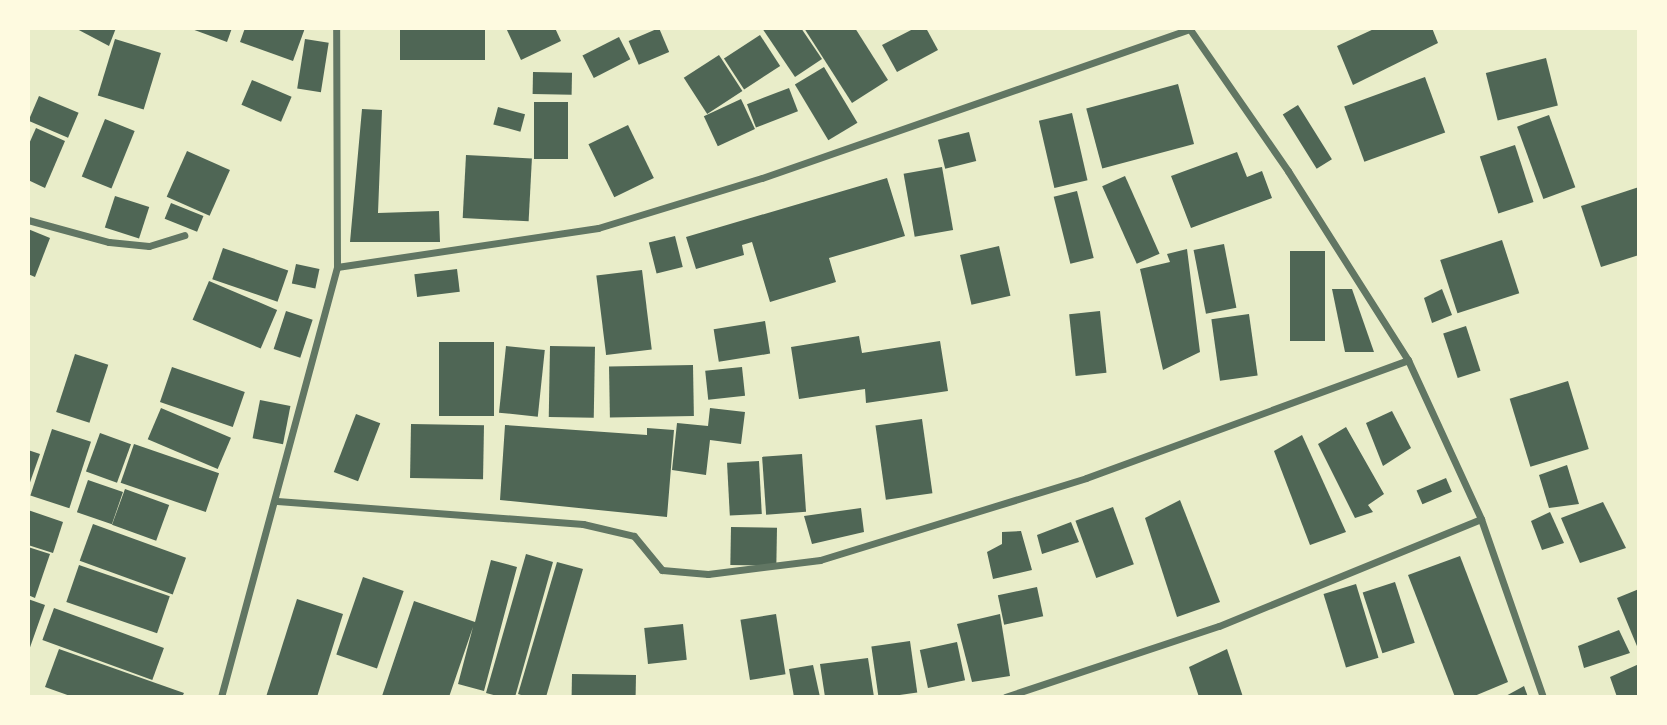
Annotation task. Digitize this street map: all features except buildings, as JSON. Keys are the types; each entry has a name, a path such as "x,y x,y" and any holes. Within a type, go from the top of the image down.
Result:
{"street":[{"path":"221,697 277,501 337,267 335,28"},
{"path":"337,267 532,242 598,228 762,178 1190,29 1288,171 1408,360 1481,519 1543,697"},
{"path":"28,220 109,242 149,246 184,235"},
{"path":"277,501 583,524 634,537 662,570 708,574 793,564 927,530 1086,478 1408,360"},
{"path":"1005,697 1219,626 1481,519"}]}
